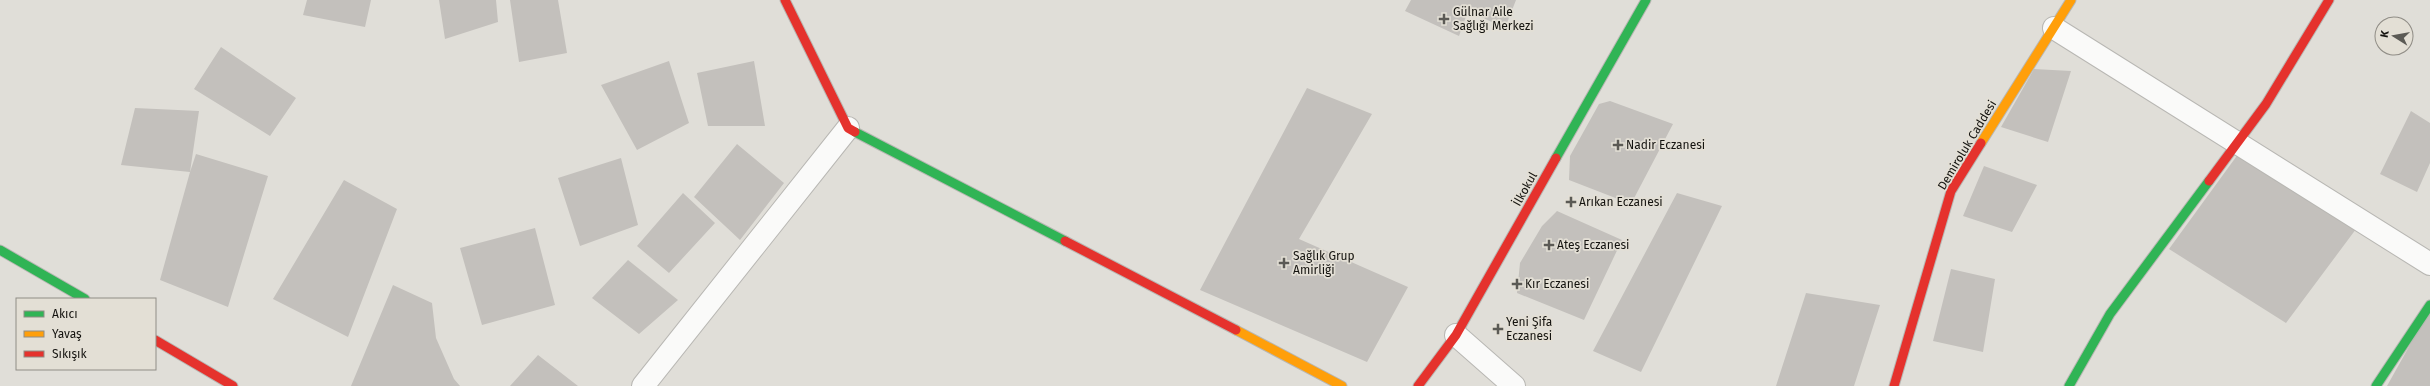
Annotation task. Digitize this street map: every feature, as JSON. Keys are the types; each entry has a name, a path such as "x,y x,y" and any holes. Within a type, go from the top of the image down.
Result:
{"street":[{"path":"785,0 848,128 1342,386"},
{"name":"İlkokul","path":"1418,386 1456,335 1646,0"},
{"name":"Demiroluk Caddesi","path":"1894,386 1950,191 2071,0"},
{"path":"2069,386 2110,314 2266,104 2329,0"},
{"path":"2054,28 2238,142 2430,264"},
{"path":"643,386 848,128"},
{"path":"0,250 83,298"},
{"path":"2376,386 2430,305"},
{"path":"1456,335 1495,378 1514,386"},
{"path":"156,341 233,386"}],"building":[{"path":"307,0 371,0 365,27 303,15"},
{"path":"439,0 496,0 498,22 445,39"},
{"path":"510,0 558,0 567,53 519,62"},
{"name":"Gülnar Aile Sağlığı Merkezi","path":"1411,0 1516,0 1505,28 1468,11 1459,36 1405,11"},
{"path":"221,47 296,98 270,136 194,89"},
{"path":"669,61 689,123 637,150 601,85"},
{"path":"754,61 765,126 708,126 697,73"},
{"path":"2034,69 2071,71 2048,142 2001,127"},
{"name":"Sağlık Grup Amirliği","path":"1307,88 1372,114 1299,239 1408,287 1367,362 1200,290"},
{"path":"1610,101 1673,124 1631,204 1569,180 1570,156 1599,104"},
{"path":"135,108 199,111 190,172 121,165"},
{"path":"2411,111 2430,123 2430,163 2417,192 2380,174"},
{"path":"737,144 784,183 740,240 694,197"},
{"path":"2244,146 2362,221 2286,323 2169,249"},
{"path":"196,154 268,176 228,307 160,280"},
{"path":"621,158 638,225 580,246 558,178"},
{"path":"1984,166 2037,185 2012,232 1963,216"},
{"path":"344,180 397,209 348,337 273,299"},
{"path":"683,193 715,223 669,273 637,246"},
{"path":"1677,193 1722,206 1641,372 1593,351"},
{"path":"1557,211 1622,240 1584,320 1517,293 1520,263 1542,226"},
{"path":"535,228 555,305 482,325 460,248"},
{"path":"628,260 678,300 639,334 592,298"},
{"path":"1951,269 1995,279 1983,352 1933,341"},
{"path":"393,285 432,303 436,338 454,379 460,386 351,386"},
{"path":"1806,293 1880,305 1854,386 1776,386"},
{"path":"2430,309 2430,386 2387,386"},
{"path":"538,355 578,386 510,386"}],"traffic: fast":[{"path":"1556,158 1646,0"},
{"path":"855,132 1065,241"},
{"path":"2069,386 2110,314 2209,181"},
{"path":"0,250 83,298"},
{"path":"2376,386 2430,305"}],"traffic: slow":[{"path":"1981,143 2071,0"},
{"path":"1236,330 1342,386"}],"traffic: jam":[{"path":"785,0 848,128 855,132"},
{"path":"2209,181 2266,104 2329,0"},
{"path":"1894,386 1951,191 1981,143"},
{"path":"1418,386 1456,335 1556,158"},
{"path":"1065,241 1236,330"},
{"path":"156,341 233,386"}],"place":[{"name":"Gülnar Aile Sağlığı Merkezi","path":"1444,19"},
{"name":"Nadir Eczanesi","path":"1618,145"},
{"name":"Arıkan Eczanesi","path":"1571,202"},
{"name":"Ateş Eczanesi","path":"1549,245"},
{"name":"Sağlık Grup Amirliği","path":"1284,263"},
{"name":"Kır Eczanesi","path":"1517,284"},
{"name":"Yeni Şifa Eczanesi","path":"1498,329"}]}
